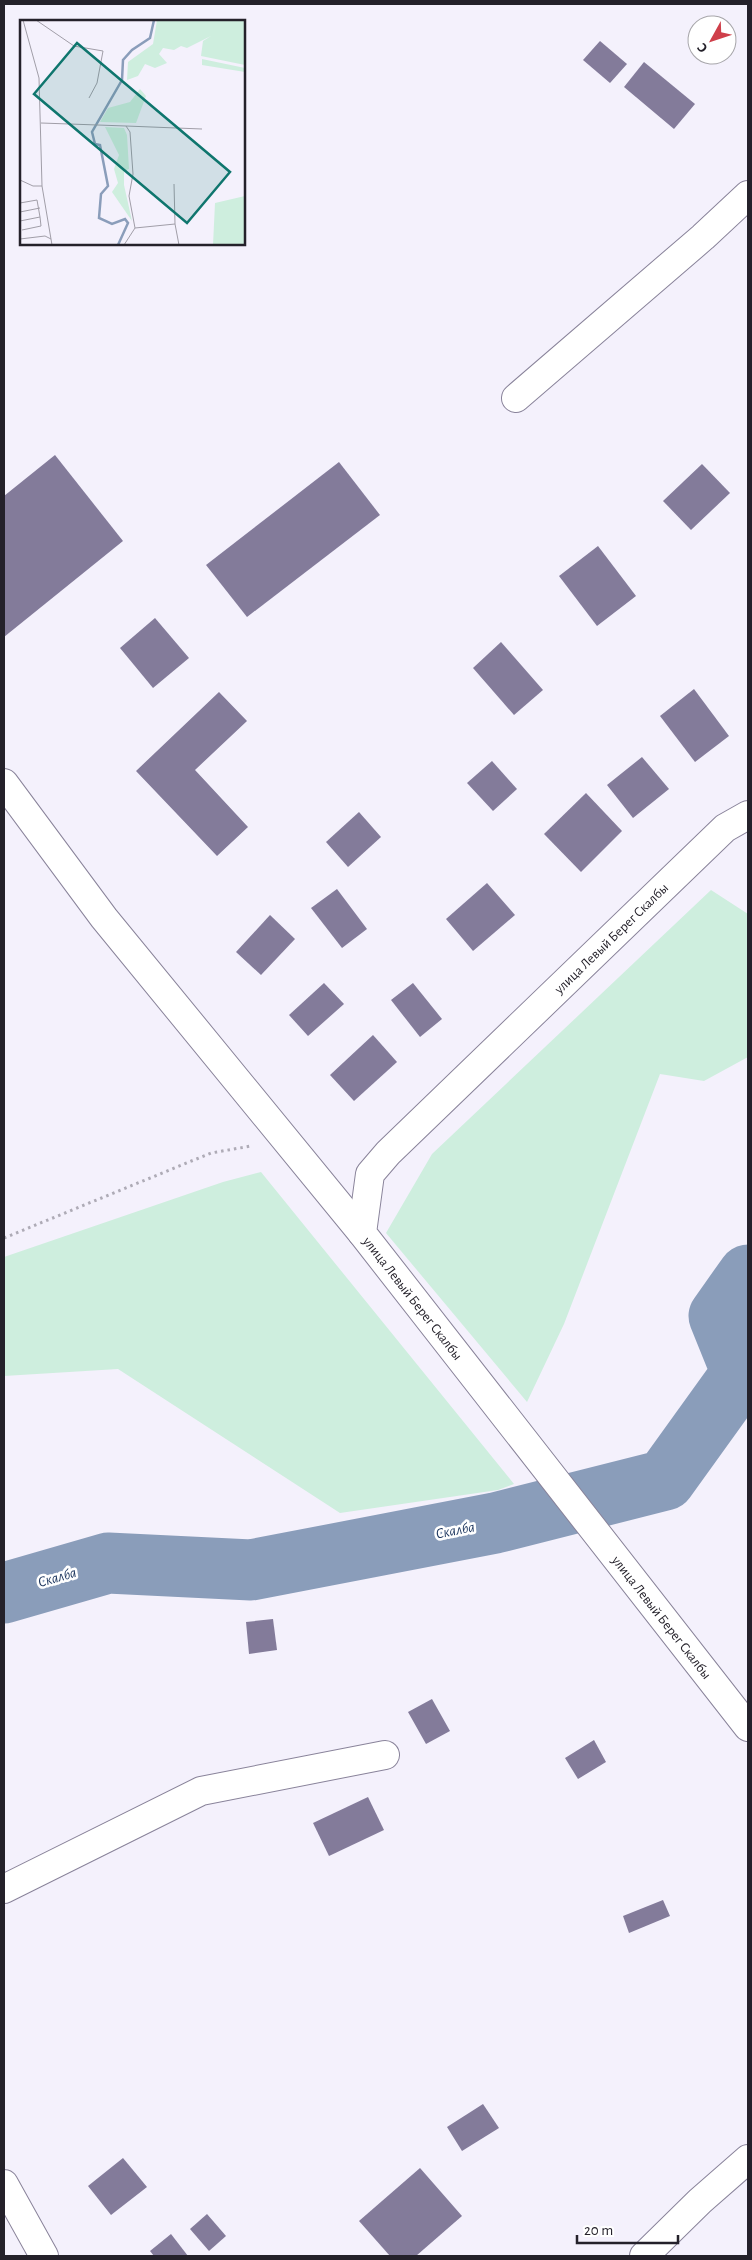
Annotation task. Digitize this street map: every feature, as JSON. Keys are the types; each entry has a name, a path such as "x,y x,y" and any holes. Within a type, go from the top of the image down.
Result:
{"street":[{"path":"516,398 703,237 748,195"},
{"path":"4,784 104,918 362,1233"},
{"name":"улица Левый Берег Скалбы","path":"748,815 725,828 388,1153 370,1174 362,1233 525,1439 620,1565 748,1727"},
{"path":"4,1889 202,1791 385,1755"},
{"path":"644,2256 700,2201 748,2159"},
{"path":"4,2184 44,2256"}],"path":[{"path":"4,1238 211,1153 285,1139"}],"green space":[{"path":"711,890 748,914 748,1057 704,1081 660,1074 564,1324 527,1402 386,1233 432,1154"},
{"path":"261,1172 514,1484 498,1490 340,1513 118,1369 4,1376 4,1257 223,1182"}],"building":[{"path":"600,41 627,64 610,83 583,60"},
{"path":"644,62 695,104 674,129 624,87"},
{"path":"55,455 123,541 4,637 4,496"},
{"path":"339,462 380,515 247,617 206,565"},
{"path":"702,464 730,493 691,530 663,501"},
{"path":"598,546 636,596 597,626 559,576"},
{"path":"155,618 189,658 153,688 120,648"},
{"path":"501,642 543,690 514,715 473,668"},
{"path":"694,689 729,736 695,762 660,716"},
{"path":"219,692 247,721 195,770 248,827 217,856 136,771"},
{"path":"642,757 669,789 633,818 607,785"},
{"path":"492,761 517,789 493,811 467,783"},
{"path":"586,793 622,831 581,872 544,834"},
{"path":"359,812 381,837 348,867 326,842"},
{"path":"487,883 515,915 473,951 446,919"},
{"path":"337,889 367,929 342,948 311,908"},
{"path":"270,915 295,939 261,975 236,952"},
{"path":"324,983 344,1004 308,1036 289,1015"},
{"path":"413,983 442,1019 420,1037 391,1000"},
{"path":"373,1035 397,1062 354,1101 330,1075"},
{"path":"273,1619 277,1650 249,1654 246,1622"},
{"path":"432,1699 450,1731 426,1744 408,1712"},
{"path":"594,1740 606,1762 578,1779 565,1758"},
{"path":"368,1797 384,1830 329,1856 313,1823"},
{"path":"663,1900 670,1916 629,1933 623,1916"},
{"path":"483,2104 499,2128 462,2151 447,2127"},
{"path":"123,2158 147,2187 111,2215 88,2186"},
{"path":"420,2168 462,2216 416,2256 390,2256 359,2221"},
{"path":"207,2214 226,2236 209,2251 190,2229"},
{"path":"171,2234 188,2256 154,2256 150,2251"}],"waterway":[{"name":"Скалба","path":"4,1593 108,1563 251,1570 495,1523 665,1480 742,1373 719,1316 748,1275"}]}
